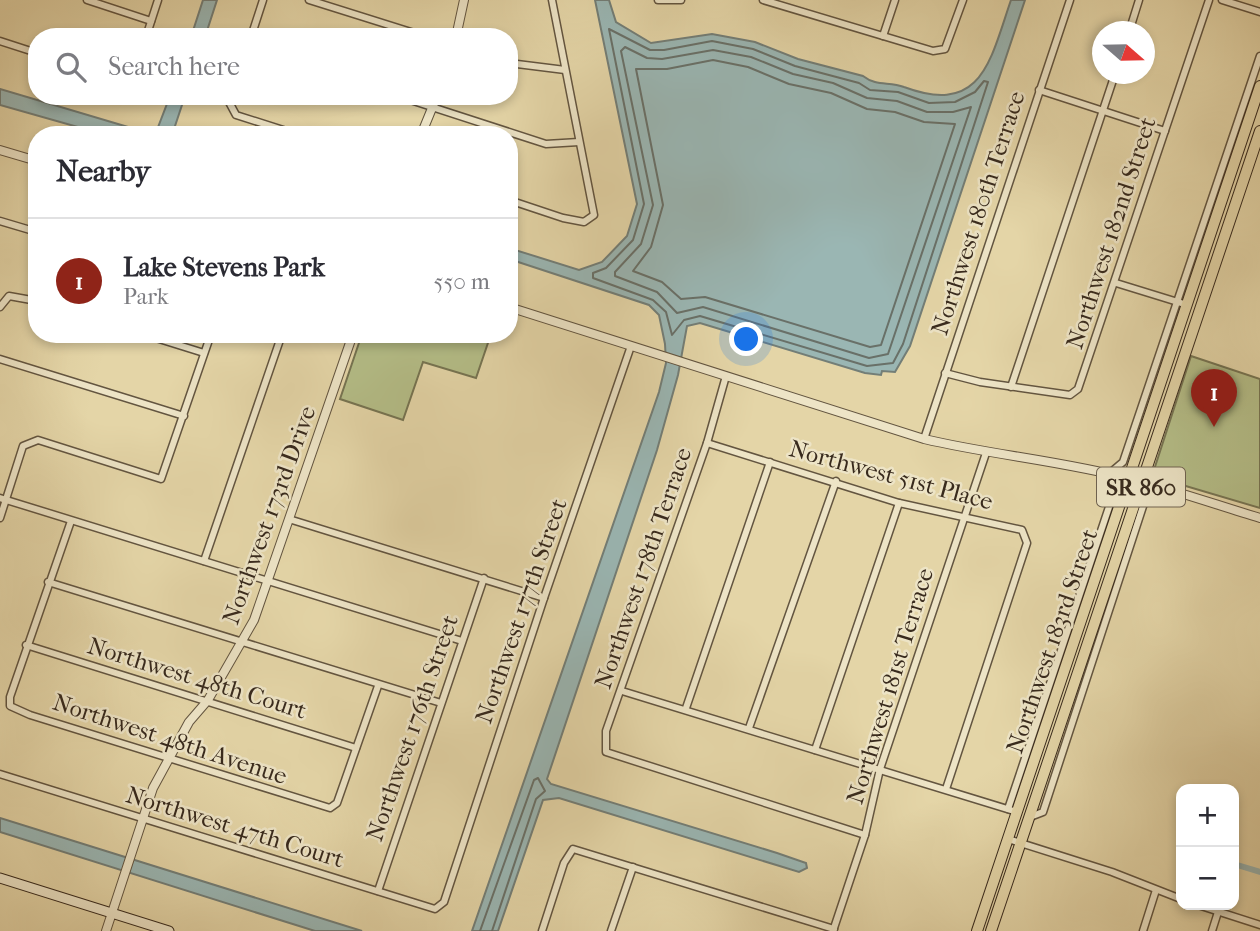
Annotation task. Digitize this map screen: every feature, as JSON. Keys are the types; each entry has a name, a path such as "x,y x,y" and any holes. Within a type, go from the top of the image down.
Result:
{"main road":[{"name":"Northwest 183rd Street","path":"977,931 1008,838 1012,810 1082,620 1130,478 1183,304 1260,86"},
{"name":"Northwest 183rd Street","path":"991,931 1088,643 1146,484 1260,131"},
{"path":"1226,187 1226,207 1231,216"},
{"path":"1082,620 1083,634 1088,643"},
{"path":"0,878 169,931"}],"street":[{"path":"87,0 151,21"},
{"path":"149,28 158,0"},
{"path":"254,28 263,0"},
{"path":"309,0 398,28"},
{"path":"458,28 464,0"},
{"path":"518,203 584,222 594,215 552,0"},
{"path":"658,0 681,0"},
{"path":"763,0 788,3 933,51 945,49 963,0"},
{"path":"883,36 895,0"},
{"name":"Northwest 180th Terrace","path":"924,439 1070,0"},
{"path":"1132,21 1139,0"},
{"name":"Northwest 182nd Street","path":"1011,387 1070,395 1082,382 1209,0"},
{"path":"1222,0 1260,12"},
{"path":"0,41 28,50"},
{"path":"1108,474 1124,462 1183,304 1260,56"},
{"path":"518,64 565,69"},
{"path":"945,373 1011,387 1112,84"},
{"path":"1039,90 1165,131"},
{"path":"231,105 236,115 271,126"},
{"path":"428,105 492,126"},
{"path":"424,126 431,106"},
{"path":"518,135 546,144 579,142"},
{"path":"0,150 28,158"},
{"path":"0,221 28,229"},
{"path":"1116,283 1183,304"},
{"path":"0,307 9,296 28,299"},
{"path":"518,310 924,439 986,453 1068,465 1130,478 1260,518"},
{"path":"172,343 204,353"},
{"path":"0,518 3,499 23,446 38,440 161,479 208,343"},
{"path":"204,561 279,343"},
{"name":"Northwest 173rd Drive","path":"106,931 153,788 189,722 208,700 242,643 270,580 350,343"},
{"name":"Northwest 177th Street","path":"449,888 544,598 631,346"},
{"path":"0,359 184,416"},
{"name":"Northwest 178th Terrace","path":"726,376 706,443 606,731 606,752 865,835"},
{"name":"Northwest 51st Place","path":"706,443 836,481 899,503 1022,530 1027,542 946,789"},
{"name":"Northwest 181st Terrace","path":"834,930 865,835 880,769 986,453"},
{"path":"685,708 771,462"},
{"path":"622,691 685,708 1012,810 1119,477"},
{"path":"749,729 836,481"},
{"path":"1030,817 1043,812 1098,649 1146,484"},
{"path":"3,499 462,641"},
{"path":"815,750 899,503"},
{"path":"292,520 544,598"},
{"path":"26,645 71,521"},
{"name":"Northwest 176th Street","path":"378,891 484,578"},
{"path":"48,582 378,686 441,703"},
{"path":"1088,643 1098,649"},
{"name":"Northwest 48th Court","path":"26,645 356,748"},
{"name":"Northwest 48th Avenue","path":"26,645 10,697 10,706 30,715 330,808 337,803 378,686"},
{"name":"Northwest 47th Court","path":"0,774 435,909 444,902 449,888"},
{"path":"1008,838 1176,897"},
{"path":"542,931 565,863 573,849 834,930"},
{"path":"620,931 612,930 633,867"},
{"path":"1143,931 1156,890"},
{"path":"1212,910 1260,925"},
{"path":"1212,931 1218,912"}],"green space":[{"path":"359,343 488,343 476,378 423,362 403,420 340,399"},
{"path":"1191,356 1260,379 1260,508 1152,476"}],"water":[{"path":"203,0 217,0 208,28 194,28"},
{"path":"595,0 609,0 616,22 651,43 712,34 755,42 798,59 863,76 873,82 899,85 930,94 951,94 967,88 979,77 996,43 1011,0 1025,0 910,346 895,372 882,371 881,375 865,373 700,323 687,326 678,375 657,450 547,779 551,784 777,853 806,863 807,868 799,872 559,798 543,800 498,931 472,931 659,392 666,363 659,315 649,305 518,262 518,251 579,270 602,262 627,236 637,204"},
{"path":"0,89 28,97 28,105 54,105 125,126 74,126 0,105"},
{"path":"167,105 182,105 175,126 158,126"},
{"path":"0,818 362,931 315,931 0,832"}],"waterway":[{"path":"1239,866 1260,872"}],"place":[{"name":"Lake Stevens Park","path":"1214,427"}]}
